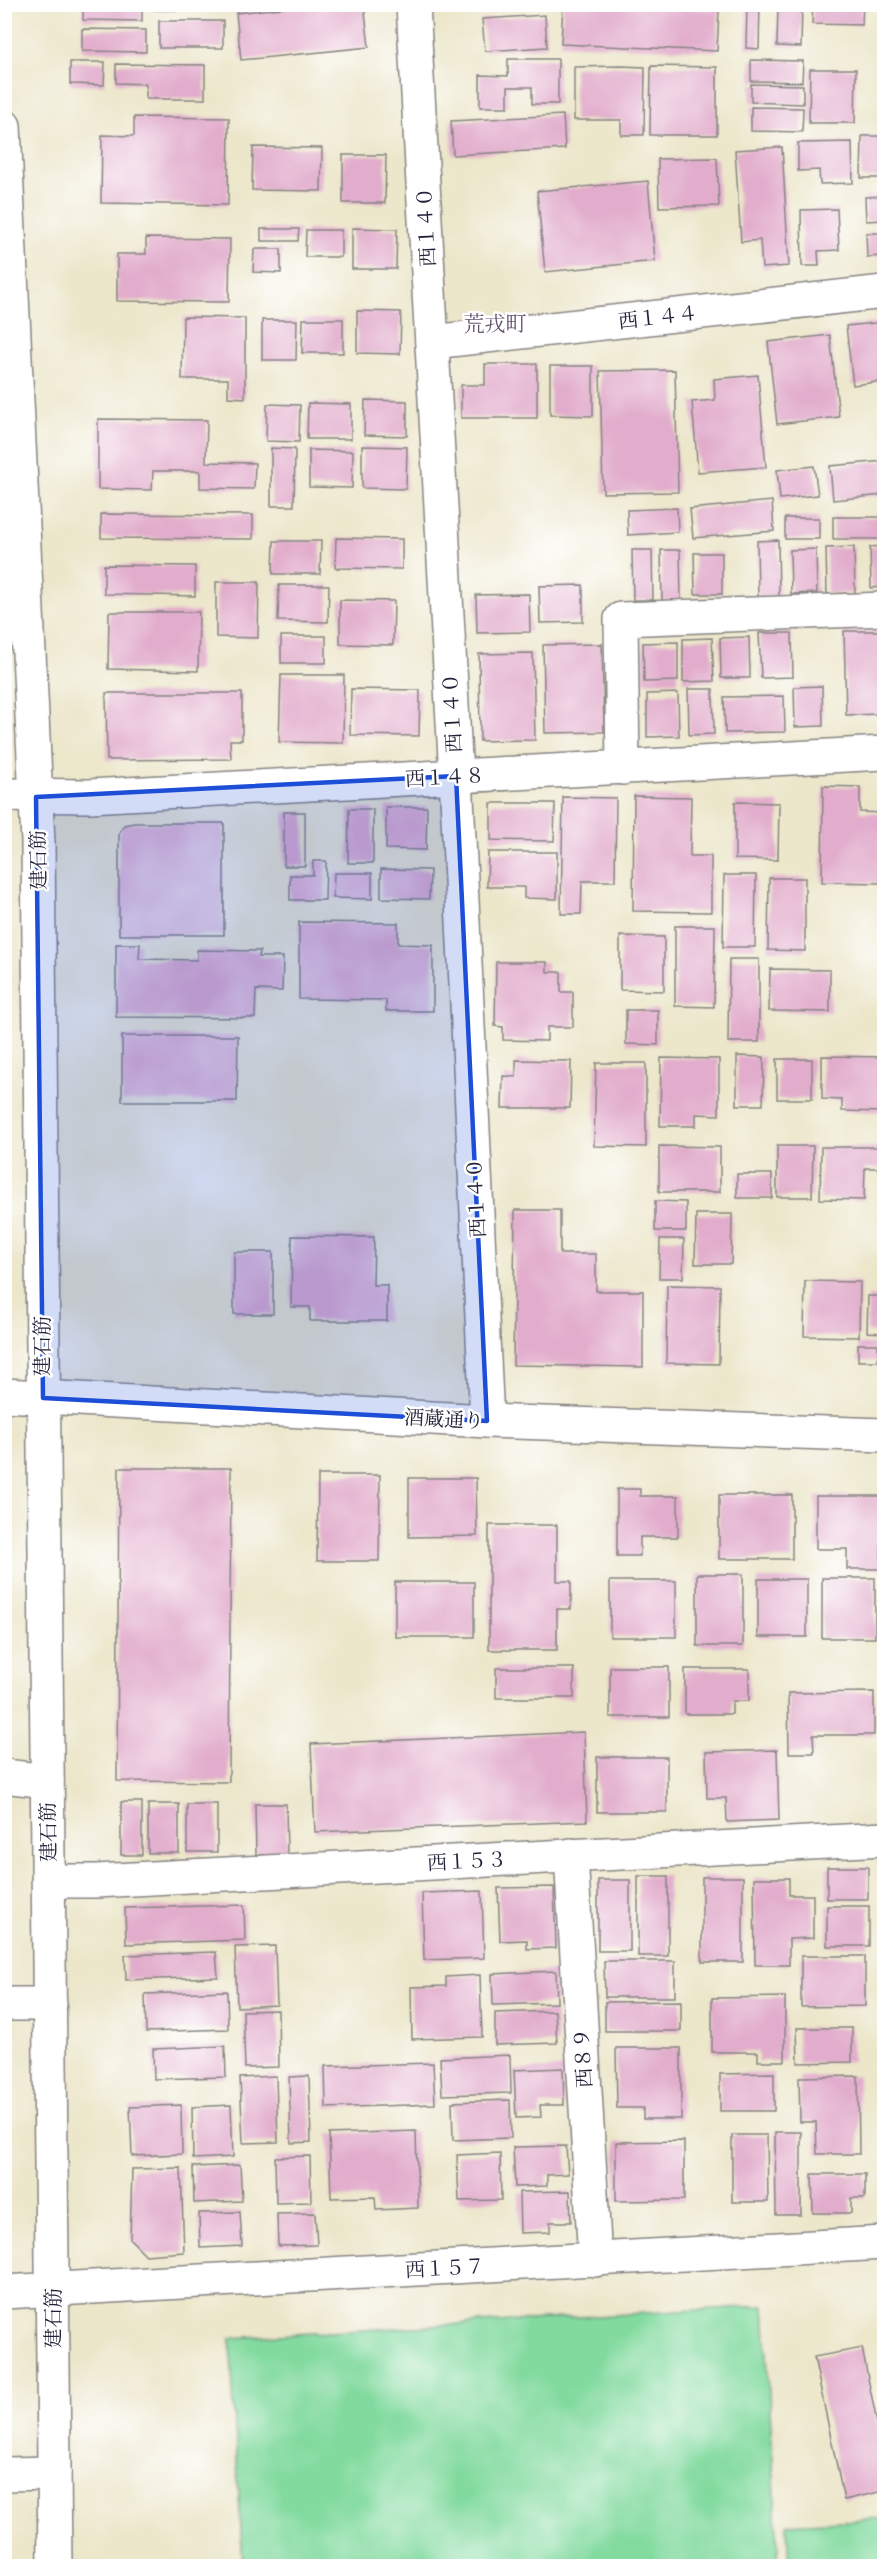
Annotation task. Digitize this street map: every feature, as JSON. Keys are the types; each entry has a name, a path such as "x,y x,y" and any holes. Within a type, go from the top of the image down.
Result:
{"street":[{"name":"西１４０","path":"414,4 456,776 487,1421"},
{"name":"建石筋","path":"4,126 12,466 36,797 55,2566"},
{"name":"西１４４","path":"432,342 885,292"},
{"path":"623,768 621,619 885,609"},
{"name":"西１４８","path":"4,795 89,796 885,753"},
{"name":"酒蔵通り","path":"4,1395 487,1421 885,1435"},
{"path":"4,1776 47,1781"},
{"name":"西１５３","path":"49,1881 96,1881 885,1839"},
{"name":"西８９","path":"571,1855 595,2260"},
{"path":"4,2004 50,2004"},
{"name":"西１５７","path":"4,2292 885,2243"},
{"path":"4,2474 54,2473"}],"highlighted area":[{"path":"456,776 487,1421 43,1398 36,797"}],"green space":[{"path":"764,2306 779,2566 243,2566 230,2338"},
{"path":"884,2519 884,2566 789,2566 787,2524"}],"building":[{"path":"83,4 142,4 142,21 83,20"},
{"path":"155,4 180,4 180,10 155,10"},
{"path":"318,4 364,4 369,47 241,60 236,13"},
{"path":"563,4 719,10 717,51 561,44"},
{"path":"747,4 760,4 759,49 746,48"},
{"path":"778,4 802,4 801,47 777,46"},
{"path":"813,4 863,4 862,25 812,24"},
{"path":"880,8 884,8 884,51 879,51"},
{"path":"545,15 547,47 485,51 482,19"},
{"path":"159,21 223,21 223,48 159,48"},
{"path":"82,29 146,30 146,52 82,51"},
{"path":"508,59 558,59 558,104 532,104 532,87 508,87 508,107 480,107 480,75 508,76"},
{"path":"751,60 803,61 802,82 751,81"},
{"path":"70,62 105,62 104,85 70,84"},
{"path":"116,64 205,65 205,99 146,99 146,84 116,83"},
{"path":"651,66 717,67 717,135 650,135"},
{"path":"574,67 645,67 644,135 621,135 621,120 574,120"},
{"path":"810,69 856,69 855,123 809,123"},
{"path":"751,84 803,85 803,104 751,102"},
{"path":"751,107 803,108 802,132 751,131"},
{"path":"563,115 565,149 453,155 451,121"},
{"path":"134,117 229,118 228,205 101,203 102,135 134,136"},
{"path":"862,136 884,136 884,178 861,178"},
{"path":"852,142 853,183 820,184 819,170 798,171 798,143"},
{"path":"253,147 322,148 321,191 252,190"},
{"path":"782,147 789,266 762,268 760,240 741,242 735,150"},
{"path":"343,155 386,155 385,203 343,203"},
{"path":"717,158 719,206 659,207 658,159"},
{"path":"648,181 655,261 545,272 537,191"},
{"path":"884,196 884,220 866,221 865,197"},
{"path":"837,209 839,250 818,251 819,266 802,266 801,210"},
{"path":"352,228 397,229 396,269 352,269"},
{"path":"261,229 299,229 298,241 261,241"},
{"path":"306,230 341,230 341,257 305,257"},
{"path":"866,233 884,233 884,256 867,257"},
{"path":"146,238 230,239 229,302 117,301 117,254 146,254"},
{"path":"254,249 281,249 281,273 253,272"},
{"path":"357,311 401,312 400,354 357,353"},
{"path":"183,317 245,318 245,398 228,397 228,379 182,379"},
{"path":"303,319 343,319 343,353 302,353"},
{"path":"262,320 297,320 296,360 262,360"},
{"path":"884,322 884,381 853,385 846,326"},
{"path":"830,335 839,417 777,424 768,342"},
{"path":"485,364 537,364 537,418 461,418 461,385 485,385"},
{"path":"550,366 593,366 593,416 550,415"},
{"path":"675,370 678,492 603,493 600,371"},
{"path":"758,375 766,467 698,472 692,402 715,400 714,379"},
{"path":"365,400 407,401 407,436 364,435"},
{"path":"308,403 351,404 351,439 307,439"},
{"path":"267,404 300,405 299,442 266,441"},
{"path":"98,419 207,420 206,462 255,463 254,489 200,488 200,471 153,471 152,490 98,489"},
{"path":"362,446 407,447 406,489 362,488"},
{"path":"271,448 295,449 294,506 271,506"},
{"path":"309,450 353,451 352,488 309,487"},
{"path":"884,461 884,495 833,500 830,466"},
{"path":"814,466 818,495 780,499 777,470"},
{"path":"772,501 774,531 693,538 690,509"},
{"path":"677,508 678,532 628,535 627,510"},
{"path":"101,514 253,515 253,539 101,538"},
{"path":"833,517 884,517 884,539 833,539"},
{"path":"785,518 819,518 819,539 785,539"},
{"path":"336,538 402,539 402,569 335,568"},
{"path":"778,540 779,597 758,598 757,541"},
{"path":"274,541 321,541 320,574 273,574"},
{"path":"884,546 884,587 871,588 870,547"},
{"path":"854,547 855,593 827,594 826,548"},
{"path":"816,549 817,593 791,594 790,550"},
{"path":"632,550 652,550 653,600 633,600"},
{"path":"661,550 680,550 681,600 662,601"},
{"path":"694,553 722,553 722,594 695,594"},
{"path":"104,565 195,566 195,596 104,594"},
{"path":"216,582 259,582 258,638 216,637"},
{"path":"279,585 329,585 328,622 278,621"},
{"path":"583,585 583,622 540,623 539,586"},
{"path":"529,594 530,632 477,633 476,595"},
{"path":"340,600 394,601 393,645 340,644"},
{"path":"109,612 199,612 198,671 108,669"},
{"path":"844,631 884,631 884,714 846,715"},
{"path":"759,633 792,633 793,677 761,678"},
{"path":"281,636 326,636 326,663 281,663"},
{"path":"749,637 750,678 721,678 720,638"},
{"path":"712,638 714,681 683,682 683,639"},
{"path":"678,642 678,681 644,682 643,643"},
{"path":"602,644 604,732 545,733 543,645"},
{"path":"533,653 535,740 480,741 479,654"},
{"path":"281,675 344,675 343,743 279,742"},
{"path":"822,686 823,726 795,727 794,687"},
{"path":"351,689 420,690 419,736 350,735"},
{"path":"688,689 713,689 714,734 689,735"},
{"path":"106,693 242,693 242,740 230,740 231,759 107,760"},
{"path":"678,693 679,736 647,737 647,694"},
{"path":"784,696 785,732 725,733 724,697"},
{"path":"823,786 860,787 860,812 884,813 882,883 822,882"},
{"path":"634,796 691,797 690,856 711,856 711,912 633,911"},
{"path":"563,797 616,798 615,881 582,881 581,914 561,914"},
{"path":"735,802 779,803 778,860 735,859"},
{"path":"491,803 555,803 554,841 491,840"},
{"path":"386,807 427,807 426,850 386,849"},
{"path":"349,809 373,809 373,863 348,863"},
{"path":"284,812 305,812 305,866 284,866"},
{"path":"224,823 224,935 119,935 119,833 124,825"},
{"path":"488,852 557,852 557,899 524,898 524,887 487,887"},
{"path":"313,861 326,861 325,900 290,900 290,875 313,875"},
{"path":"381,869 430,870 429,899 381,898"},
{"path":"334,873 372,873 372,899 333,898"},
{"path":"724,875 756,875 755,947 723,947"},
{"path":"769,878 805,878 805,951 768,950"},
{"path":"299,922 398,923 398,944 433,945 433,1011 386,1011 386,1000 299,999"},
{"path":"675,926 715,926 714,1007 675,1006"},
{"path":"620,936 664,937 664,991 620,990"},
{"path":"116,944 140,944 139,959 197,960 197,950 260,951 259,957 283,957 282,991 256,990 255,1018 116,1017"},
{"path":"729,959 759,959 759,1042 728,1042"},
{"path":"496,962 547,962 547,972 561,972 561,992 573,992 573,1027 547,1027 547,1041 503,1040 503,1027 495,1026"},
{"path":"770,969 830,970 830,1012 769,1011"},
{"path":"626,1010 658,1010 658,1045 626,1044"},
{"path":"122,1036 238,1036 237,1101 122,1101"},
{"path":"737,1056 764,1057 763,1105 737,1105"},
{"path":"822,1056 884,1057 884,1112 842,1111 842,1100 822,1099"},
{"path":"661,1058 719,1059 719,1115 696,1114 696,1126 660,1126"},
{"path":"777,1059 812,1059 812,1099 777,1099"},
{"path":"516,1060 571,1061 570,1108 502,1108 503,1076 516,1077"},
{"path":"596,1063 646,1063 646,1147 594,1146"},
{"path":"659,1146 720,1147 720,1192 659,1192"},
{"path":"777,1146 813,1146 812,1197 777,1197"},
{"path":"821,1147 884,1147 884,1168 865,1168 864,1200 820,1199"},
{"path":"737,1174 772,1174 772,1198 737,1198"},
{"path":"655,1201 686,1202 686,1231 655,1231"},
{"path":"515,1210 560,1210 560,1254 596,1254 596,1291 643,1291 643,1367 513,1365"},
{"path":"696,1214 732,1214 731,1264 695,1264"},
{"path":"292,1236 374,1237 373,1285 387,1285 387,1321 310,1321 310,1307 291,1307"},
{"path":"660,1239 684,1239 683,1278 659,1278"},
{"path":"234,1252 273,1252 273,1314 234,1314"},
{"path":"805,1281 860,1282 859,1337 804,1336"},
{"path":"667,1285 720,1286 719,1364 666,1363"},
{"path":"868,1296 883,1296 882,1333 867,1332"},
{"path":"858,1344 878,1344 878,1361 858,1361"},
{"path":"119,1468 231,1468 229,1782 117,1781"},
{"path":"318,1475 380,1475 379,1561 317,1561"},
{"path":"409,1478 476,1478 477,1536 409,1537"},
{"path":"617,1489 640,1489 640,1496 678,1496 678,1537 640,1537 640,1556 617,1556"},
{"path":"719,1495 792,1495 792,1559 719,1559"},
{"path":"816,1496 881,1496 881,1569 847,1569 847,1549 816,1549"},
{"path":"489,1525 557,1525 557,1581 571,1581 571,1609 557,1609 557,1650 489,1650"},
{"path":"697,1574 743,1574 743,1646 697,1646"},
{"path":"822,1578 875,1578 875,1638 822,1638"},
{"path":"758,1579 807,1579 807,1637 758,1637"},
{"path":"610,1581 676,1581 676,1637 610,1637"},
{"path":"395,1582 474,1582 474,1637 395,1637"},
{"path":"610,1667 669,1667 669,1717 610,1717"},
{"path":"496,1668 574,1668 574,1698 496,1698"},
{"path":"685,1669 749,1669 749,1701 732,1701 732,1714 685,1714"},
{"path":"874,1692 874,1735 813,1735 814,1753 789,1753 788,1693"},
{"path":"584,1732 587,1821 315,1832 311,1744"},
{"path":"777,1750 779,1820 727,1822 726,1798 707,1798 706,1752"},
{"path":"597,1757 667,1757 667,1812 597,1812"},
{"path":"121,1802 142,1802 142,1855 121,1855"},
{"path":"148,1804 179,1804 179,1853 148,1853"},
{"path":"187,1804 217,1804 217,1852 187,1852"},
{"path":"255,1804 286,1804 287,1855 256,1855"},
{"path":"827,1867 868,1867 868,1899 827,1899"},
{"path":"638,1876 668,1876 668,1956 638,1956"},
{"path":"702,1877 743,1877 743,1962 702,1962"},
{"path":"754,1878 789,1878 789,1895 813,1895 813,1938 789,1939 789,1965 755,1965"},
{"path":"598,1880 630,1880 630,1951 598,1951"},
{"path":"554,1887 556,1948 527,1949 527,1940 500,1941 498,1888"},
{"path":"482,1891 484,1958 424,1960 422,1893"},
{"path":"244,1905 245,1940 126,1944 125,1908"},
{"path":"827,1906 869,1906 869,1946 827,1946"},
{"path":"275,1946 277,2005 237,2007 235,1947"},
{"path":"216,1952 218,1977 126,1980 125,1955"},
{"path":"801,1956 865,1956 865,2006 801,2007"},
{"path":"604,1961 675,1961 675,1997 605,1997"},
{"path":"556,1971 557,2003 493,2005 492,1974"},
{"path":"480,1975 482,2037 412,2039 411,1987 446,1986 446,1977"},
{"path":"227,1991 228,2029 146,2032 145,1994"},
{"path":"785,1997 785,2061 758,2061 758,2052 712,2052 712,1998"},
{"path":"681,2001 681,2031 605,2031 605,2002"},
{"path":"278,2010 279,2067 245,2068 243,2011"},
{"path":"555,2011 557,2043 495,2045 495,2013"},
{"path":"797,2028 852,2028 852,2062 798,2063"},
{"path":"225,2046 226,2077 154,2079 153,2049"},
{"path":"616,2048 681,2048 681,2119 643,2119 643,2108 617,2108"},
{"path":"510,2055 511,2093 442,2095 440,2058"},
{"path":"433,2063 435,2104 326,2108 325,2066"},
{"path":"563,2068 564,2105 540,2105 541,2117 516,2118 514,2070"},
{"path":"774,2073 774,2111 720,2111 720,2074"},
{"path":"276,2076 278,2142 243,2143 240,2078"},
{"path":"309,2076 311,2142 291,2143 289,2077"},
{"path":"858,2076 859,2154 817,2154 816,2122 800,2122 799,2077"},
{"path":"510,2100 511,2138 453,2140 452,2102"},
{"path":"181,2105 182,2154 132,2156 130,2107"},
{"path":"231,2105 233,2157 193,2159 192,2107"},
{"path":"416,2131 418,2208 376,2210 375,2197 331,2198 329,2134"},
{"path":"775,2132 801,2132 801,2215 776,2215"},
{"path":"732,2135 767,2135 768,2202 732,2202"},
{"path":"684,2141 684,2200 616,2201 616,2142"},
{"path":"566,2146 568,2174 547,2175 547,2186 515,2187 513,2147"},
{"path":"500,2153 501,2200 459,2201 457,2155"},
{"path":"310,2156 311,2202 276,2203 275,2157"},
{"path":"240,2165 242,2201 194,2203 193,2167"},
{"path":"181,2168 184,2252 146,2255 130,2239 132,2169"},
{"path":"812,2174 865,2174 865,2198 851,2198 851,2213 813,2213"},
{"path":"570,2191 571,2222 550,2222 550,2232 520,2233 519,2192"},
{"path":"240,2212 242,2246 200,2248 199,2213"},
{"path":"315,2213 317,2245 278,2246 277,2214"},
{"path":"862,2348 884,2458 884,2491 844,2500 814,2357"}],"district":[{"name":"荒戎町","path":"495,324"}]}
